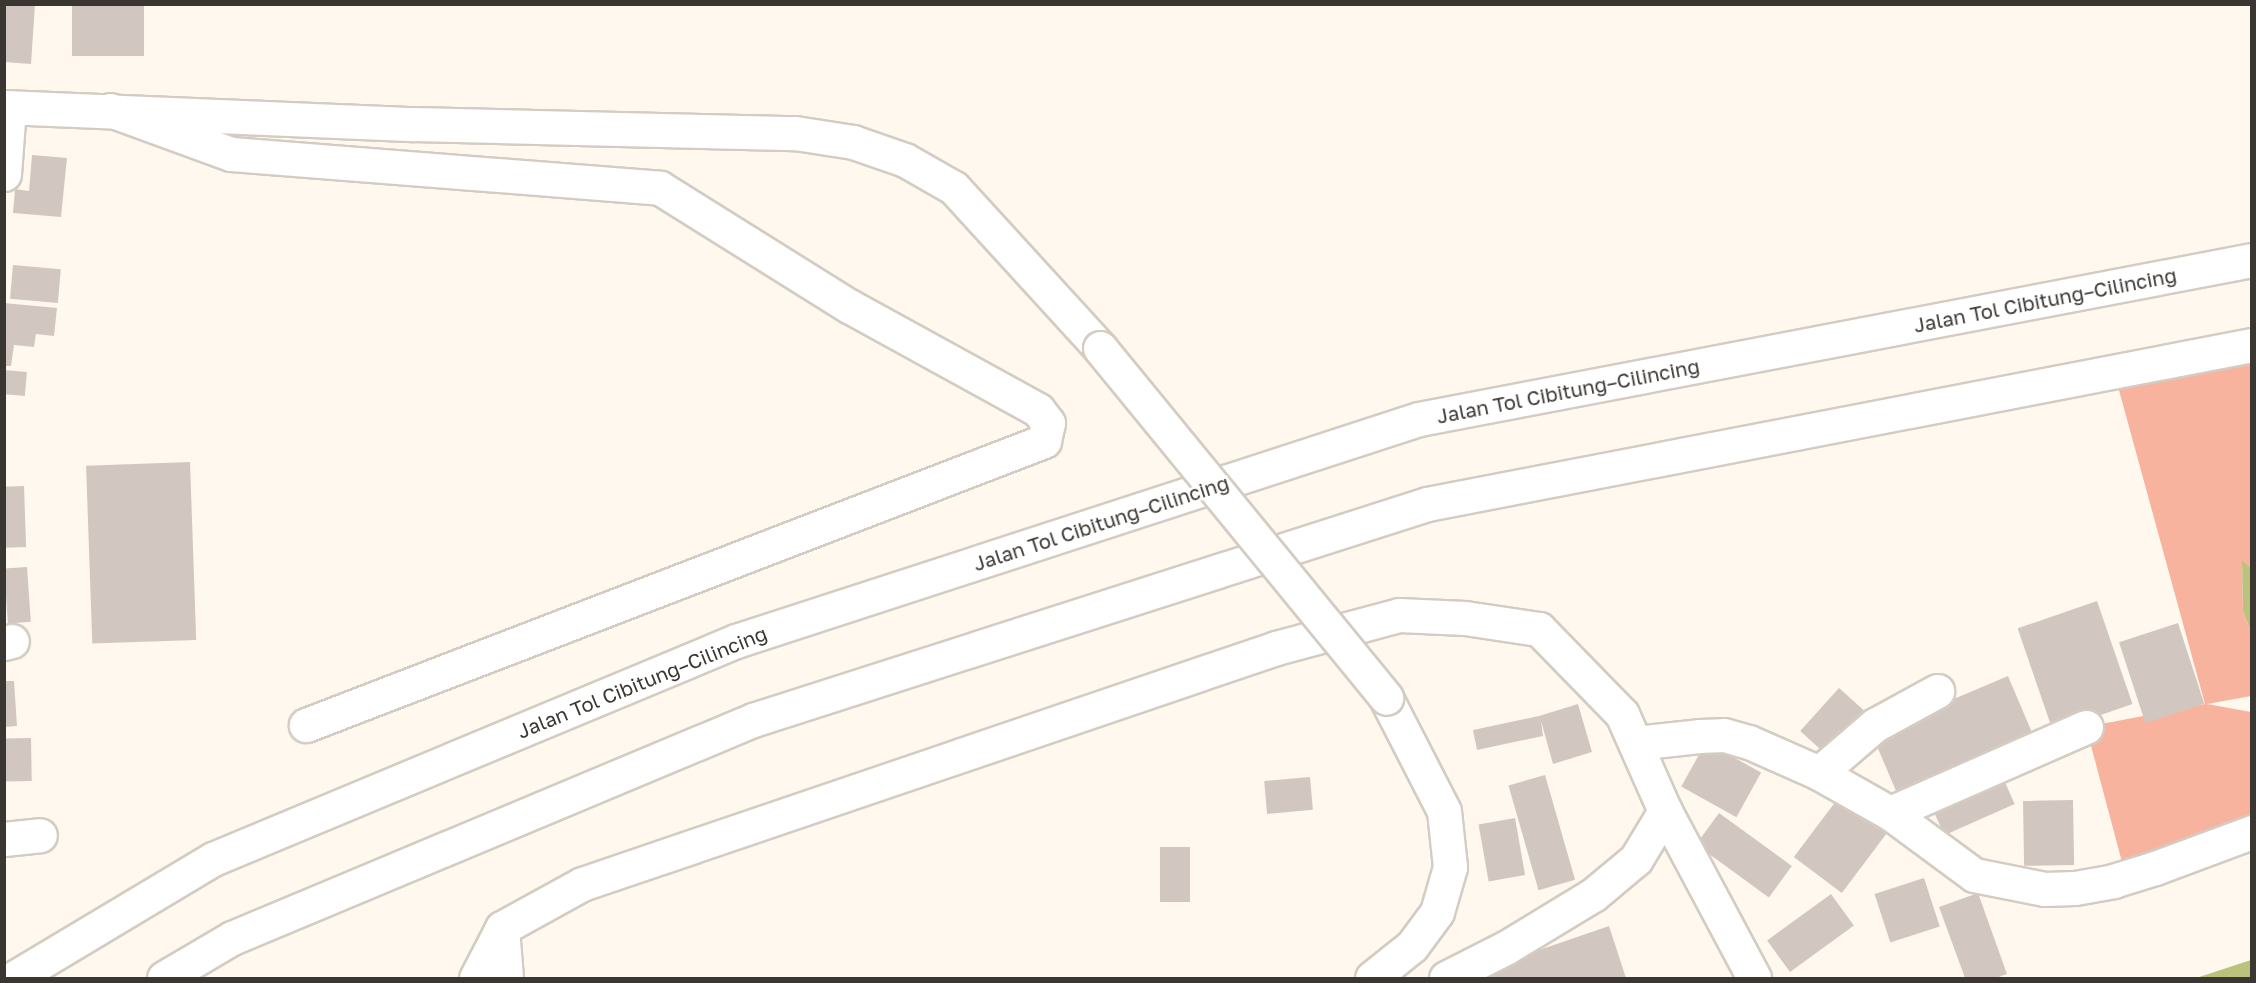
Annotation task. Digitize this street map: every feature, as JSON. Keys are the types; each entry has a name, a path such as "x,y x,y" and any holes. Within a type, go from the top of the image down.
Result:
{"main road":[{"path":"4,174 7,107 414,124 795,132 853,142 905,159 954,188 1100,348 1386,698 1444,811 1450,867 1437,912 1412,946 1372,978"},
{"path":"110,110 231,154 660,188 849,306 1038,411 1048,423 1044,441 306,725"},
{"name":"Jalan Tol Cibitung–Cilincing","path":"14,978 213,859 736,641 1419,419 2252,260"},
{"path":"165,978 232,938 753,720 1427,504 2252,345"},
{"path":"476,978 502,928 593,880 1276,648 1399,615 1465,618 1539,629 1622,714 1665,811 1754,978"},
{"path":"1819,773 1875,725 1937,691"},
{"path":"1890,813 2086,727"},
{"path":"1636,743 1724,735 1749,742 1819,773 1890,813 1974,874 2045,889 2075,888 2113,880 2155,868 2252,832"},
{"path":"1446,978 1507,947 1593,895 1636,859 1665,811"},
{"path":"4,839 40,835"},
{"path":"502,928 506,978"}],"shaded area":[{"path":"2251,345 2251,568 2242,562 2243,611 2251,632 2251,696 2207,704 2251,712 2251,832 2126,877 2086,727 2205,704 2114,372"},
{"path":"2242,561 2251,568 2251,632 2243,611"},
{"path":"2251,960 2251,978 2196,978"}],"building":[{"path":"4,4 35,4 31,64 4,62"},
{"path":"72,4 144,4 144,56 72,56"},
{"path":"32,155 67,158 61,217 13,213 15,189 29,191"},
{"path":"13,265 61,269 58,303 10,299"},
{"path":"4,303 57,308 54,336 36,334 34,347 14,345 11,366 4,366"},
{"path":"4,370 27,372 25,396 4,394"},
{"path":"190,462 196,640 92,644 86,466"},
{"path":"24,486 26,547 6,548 4,487"},
{"path":"27,567 31,622 8,623 4,569"},
{"path":"2097,601 2132,704 2053,731 2018,628"},
{"path":"2178,623 2204,704 2145,723 2119,642"},
{"path":"2008,676 2036,741 1900,799 1872,734"},
{"path":"4,681 14,681 17,726 4,727"},
{"path":"1839,688 1868,714 1829,757 1800,731"},
{"path":"1578,704 1592,752 1553,764 1541,721 1543,736 1477,750 1473,730 1539,716"},
{"path":"4,738 31,738 32,781 5,781"},
{"path":"1706,742 1761,773 1736,817 1681,787"},
{"path":"2000,771 2015,804 1944,835 1930,802"},
{"path":"1545,775 1575,880 1539,890 1508,785"},
{"path":"1310,777 1313,810 1267,814 1264,781"},
{"path":"1839,797 1887,833 1842,893 1794,857"},
{"path":"2073,800 2074,865 2024,866 2023,801"},
{"path":"1719,813 1792,866 1769,897 1696,845"},
{"path":"1515,818 1525,875 1489,882 1479,824"},
{"path":"1160,847 1190,847 1190,902 1160,902"},
{"path":"1924,878 1940,927 1890,943 1875,894"},
{"path":"1978,893 2007,974 1996,978 1965,978 1939,907"},
{"path":"1831,894 1854,926 1790,972 1767,940"},
{"path":"1609,926 1626,978 1484,978 1481,970"}]}
